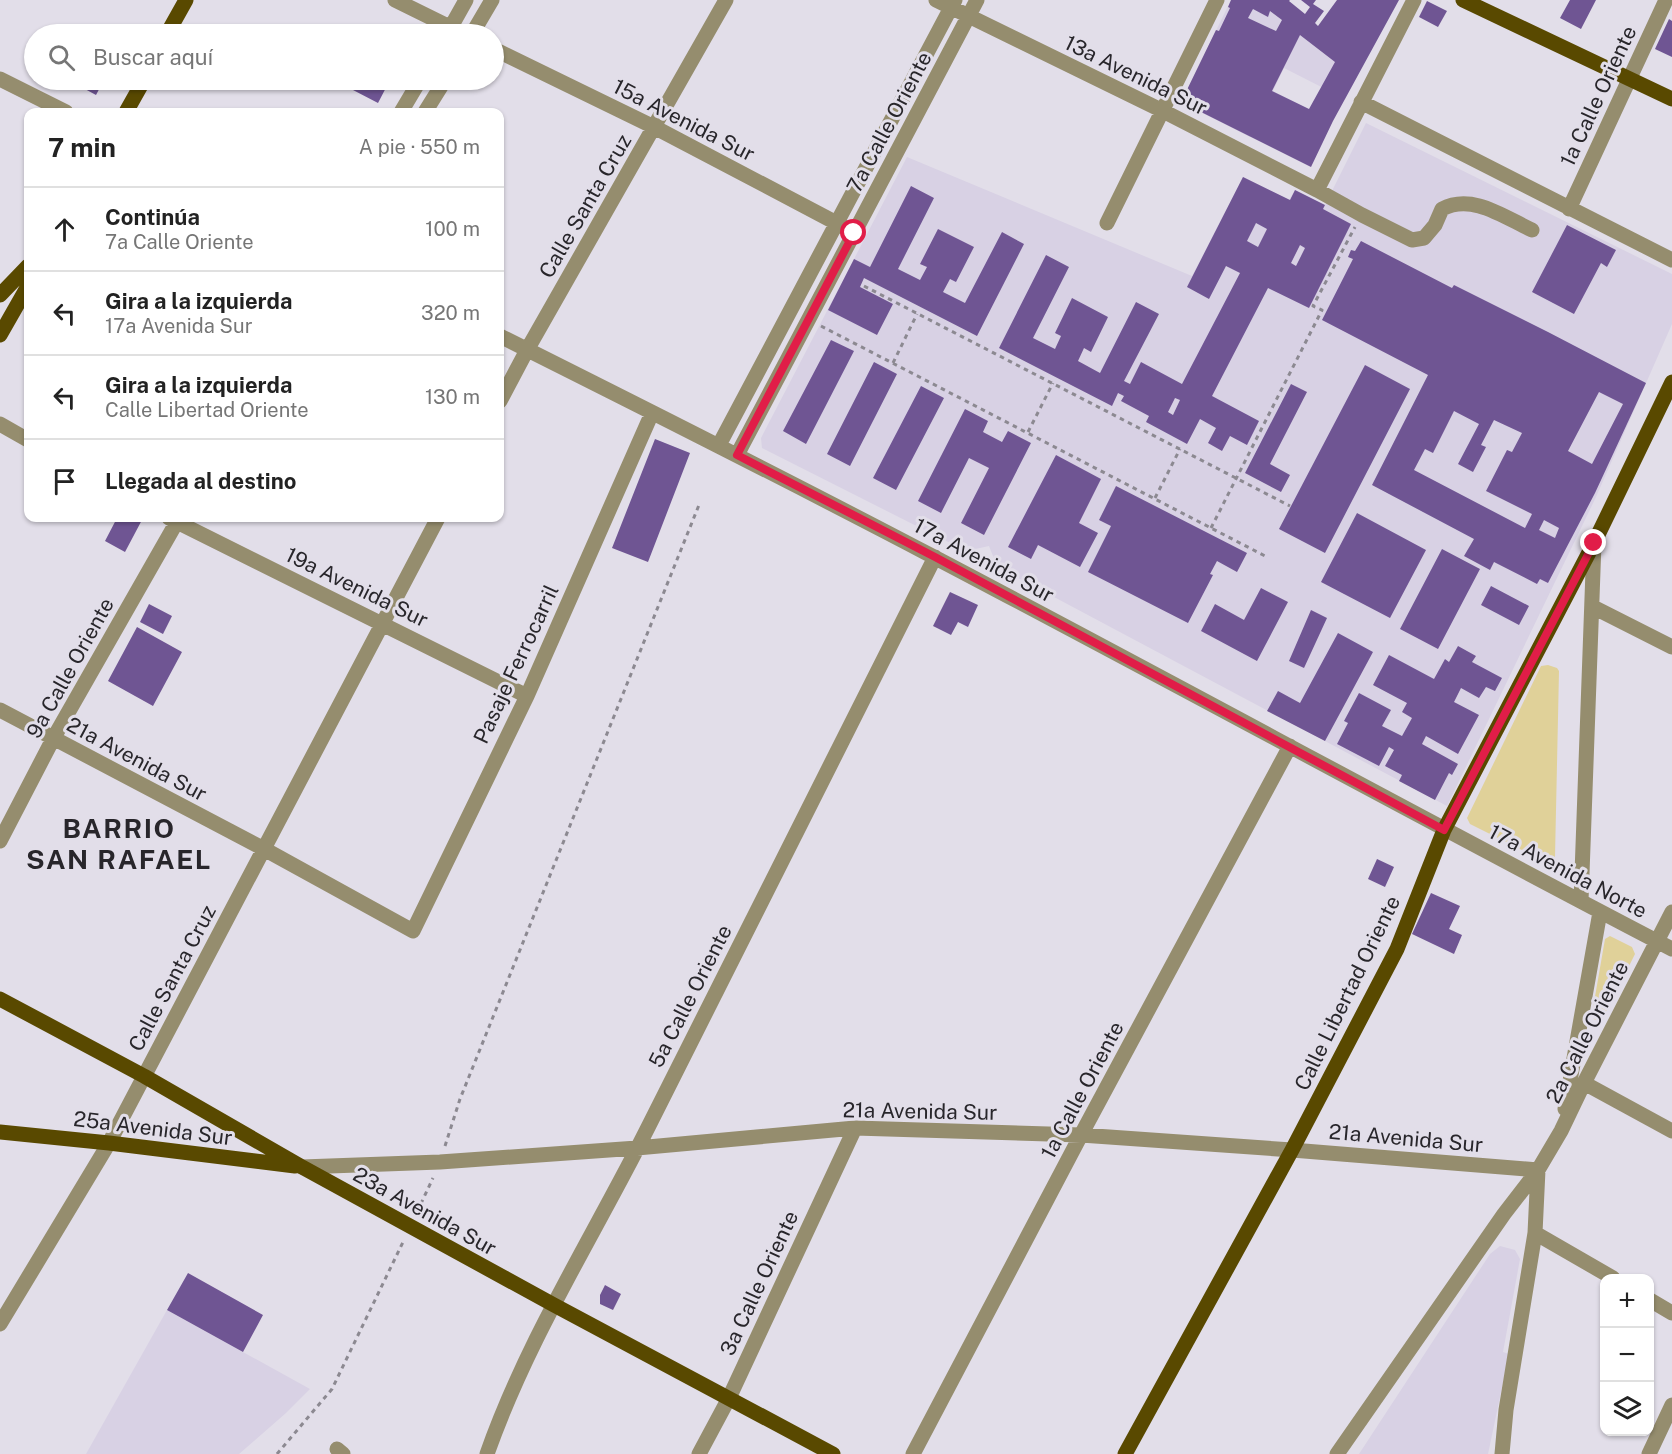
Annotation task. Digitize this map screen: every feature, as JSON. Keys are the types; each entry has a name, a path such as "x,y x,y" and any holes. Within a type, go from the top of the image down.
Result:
{"main road":[{"path":"173,24 186,0"},
{"path":"1463,0 1672,99"},
{"path":"128,108 138,90"},
{"path":"0,296 24,270"},
{"path":"0,334 24,293"},
{"name":"Calle Libertad Oriente","path":"1125,1454 1293,1150 1397,949 1444,830 1594,543 1672,382"},
{"name":"23a Avenida Sur","path":"0,999 144,1076 302,1167 554,1305 833,1454"},
{"name":"25a Avenida Sur","path":"0,1132 302,1167"}],"street":[{"path":"395,0 439,24"},
{"path":"457,24 466,0"},
{"path":"478,24 492,0"},
{"name":"Calle Santa Cruz","path":"504,393 726,0"},
{"name":"13a Avenida Sur","path":"936,0 953,4 969,16 1162,111 1413,240 1424,238 1435,225 1442,209 1461,202 1476,204 1532,230"},
{"name":"7a Calle Oriente","path":"737,455 977,0"},
{"path":"1107,223 1217,0"},
{"path":"1317,190 1414,0"},
{"name":"1a Calle Oriente","path":"1569,209 1666,0"},
{"name":"7a Calle Oriente","path":"719,446 953,4"},
{"name":"15a Avenida Sur","path":"504,54 654,128 854,233"},
{"path":"0,79 58,108"},
{"path":"402,108 414,90"},
{"path":"428,108 439,90"},
{"path":"1360,102 1672,260"},
{"name":"17a Avenida Sur","path":"504,338 935,557 1444,830"},
{"name":"Pasaje Ferrocarril","path":"413,931 526,696 652,413"},
{"path":"0,424 24,438"},
{"name":"9a Calle Oriente","path":"0,841 53,739 173,522"},
{"name":"19a Avenida Sur","path":"181,522 526,696"},
{"name":"Calle Santa Cruz","path":"0,1324 109,1143 436,522"},
{"path":"1581,901 1594,543"},
{"name":"5a Calle Oriente","path":"487,1454 527,1357 637,1148 935,557"},
{"path":"1593,607 1672,647"},
{"name":"21a Avenida Sur","path":"0,710 264,849 413,931"},
{"name":"1a Calle Oriente","path":"913,1454 1290,746"},
{"name":"17a Avenida Norte","path":"1444,830 1672,949"},
{"path":"1561,1131 1600,912"},
{"name":"2a Calle Oriente","path":"1338,1454 1504,1214 1538,1170 1561,1131 1672,912"},
{"path":"1584,1083 1672,1131"},
{"name":"21a Avenida Sur","path":"302,1167 440,1162 637,1148 855,1128 1081,1135 1538,1170"},
{"name":"3a Calle Oriente","path":"699,1454 729,1398 855,1128"},
{"path":"1502,1454 1506,1410 1535,1233 1538,1170"},
{"path":"1535,1233 1606,1274"},
{"path":"1654,1302 1672,1313"},
{"path":"1649,1454 1672,1406"}],"path":[{"path":"1210,528 1322,310 1313,306 1362,215"},
{"path":"864,286 1290,506"},
{"path":"892,363 917,314"},
{"path":"817,324 1267,557"},
{"path":"1027,433 1053,383"},
{"path":"1155,499 1180,449"},
{"path":"277,1454 332,1389 440,1162 460,1099 699,505"}],"shaded area":[{"path":"1231,0 1257,0 1357,77 1345,99 1284,68 1273,91 1333,121 1266,104 1250,137 1185,104 1183,98"},
{"path":"1366,123 1672,274 1672,324 1596,497 1447,806 994,565 995,561 989,546 966,551 762,448 761,438 907,157 1192,276 1243,177 1289,200 1295,190 1325,205"},
{"path":"1548,665 1559,671 1555,857 1548,863 1470,824 1467,818 1541,666"},
{"path":"1610,936 1632,947 1635,954 1603,1018 1598,1021 1592,1014 1605,939"},
{"path":"1500,1246 1515,1250 1520,1259 1503,1352 1509,1354 1488,1454 1359,1454 1490,1254"},
{"path":"167,1310 310,1389 239,1454 86,1454"}],"building":[{"path":"1231,0 1290,0 1305,14 1310,7 1301,0 1316,0 1313,4 1324,11 1315,23 1318,26 1337,0 1399,0 1333,121 1311,167 1185,104 1183,98 1216,30 1219,31 1230,8 1228,7","holes":["1253,9 1268,17 1270,11 1282,20 1276,31 1248,18","1300,35 1335,62 1309,109 1272,91"]},
{"path":"1570,0 1596,0 1581,29 1560,18"},
{"path":"1427,1 1447,11 1438,27 1419,17"},
{"path":"1669,19 1672,21 1672,57 1655,49"},
{"path":"87,90 99,90 96,95"},
{"path":"353,90 385,90 378,103"},
{"path":"1243,177 1290,200 1295,190 1325,205 1323,209 1351,224 1309,308 1268,288 1212,396 1259,421 1247,445 1230,436 1222,451 1208,443 1216,428 1200,419 1187,444 1146,422 1149,416 1121,401 1124,396 1118,393 1112,406 999,348 1046,255 1069,267 1033,338 1055,349 1061,336 1055,333 1072,298 1108,317 1091,352 1084,348 1078,361 1100,373 1136,302 1159,314 1124,381 1130,384 1141,362 1182,384 1240,273 1226,266 1209,299 1187,287","holes":["1256,223 1267,229 1258,247 1247,241","1300,245 1305,248 1296,266 1291,263","1175,398 1180,400 1173,415 1168,412"]},
{"path":"911,186 934,198 898,269 920,280 927,267 920,264 938,229 974,247 956,282 950,279 943,292 965,303 1002,232 1024,244 977,336 864,278 860,287 893,304 877,335 828,310 854,259 870,267"},
{"path":"1567,225 1616,250 1607,267 1601,263 1574,314 1532,292"},
{"path":"1361,241 1452,288 1454,285 1646,383 1595,493 1548,583 1540,579 1537,584 1494,562 1490,570 1464,556 1474,539 1372,485 1428,375 1322,320 1353,259 1348,257 1351,250 1355,251","holes":["1599,392 1623,404 1592,464 1568,451","1454,411 1479,424 1458,464 1473,472 1486,447 1481,445 1494,420 1522,433 1512,452 1507,450 1486,491 1532,514 1525,528 1414,470 1425,449 1433,453","1544,520 1559,528 1555,538 1539,530"]},
{"path":"831,340 854,351 806,444 783,431"},
{"path":"874,362 897,374 850,466 827,454"},
{"path":"1365,365 1410,389 1325,553 1279,529"},
{"path":"1291,384 1307,392 1270,464 1290,475 1281,492 1245,473"},
{"path":"921,386 944,398 896,490 873,478"},
{"path":"965,409 988,421 983,432 1002,442 1008,431 1031,443 984,535 961,523 989,468 969,458 941,513 918,501"},
{"path":"655,439 690,453 648,562 612,548"},
{"path":"1056,455 1101,479 1079,523 1098,533 1080,567 1038,545 1031,559 1008,547"},
{"path":"1116,486 1247,553 1237,572 1217,561 1210,574 1213,575 1188,623 1088,572 1111,526 1099,520"},
{"path":"1357,513 1426,550 1390,618 1321,582"},
{"path":"115,522 141,522 125,552 105,541"},
{"path":"1442,549 1480,569 1438,649 1400,629"},
{"path":"1491,586 1529,606 1519,625 1481,605"},
{"path":"1261,588 1288,602 1257,661 1201,631 1215,604 1244,620"},
{"path":"950,592 978,605 968,627 958,622 951,635 933,626"},
{"path":"149,604 172,616 163,634 140,622"},
{"path":"1311,610 1327,618 1304,668 1289,661"},
{"path":"137,627 182,652 153,706 108,681"},
{"path":"1338,633 1373,652 1325,741 1267,711 1278,691 1300,703"},
{"path":"1458,646 1476,656 1472,662 1502,678 1495,691 1486,687 1479,698 1461,688 1454,702 1479,715 1458,754 1426,736 1422,744 1458,764 1452,775 1449,773 1435,800 1399,781 1402,775 1385,766 1394,750 1389,747 1379,766 1337,744 1348,723 1344,721 1359,693 1391,710 1382,726 1402,736 1412,718 1402,712 1407,703 1373,685 1389,655 1434,679 1445,659 1449,662"},
{"path":"1377,859 1394,867 1385,887 1368,879"},
{"path":"1431,893 1460,906 1449,929 1462,935 1454,954 1412,934"},
{"path":"188,1273 263,1315 243,1352 167,1310"},
{"path":"605,1285 621,1294 613,1310 600,1304 600,1295"}],"district":[{"name":"BARRIO SAN RAFAEL","path":"119,844"}],"route":[{"path":"854,233 737,455 935,557 1444,830 1594,543"}]}
